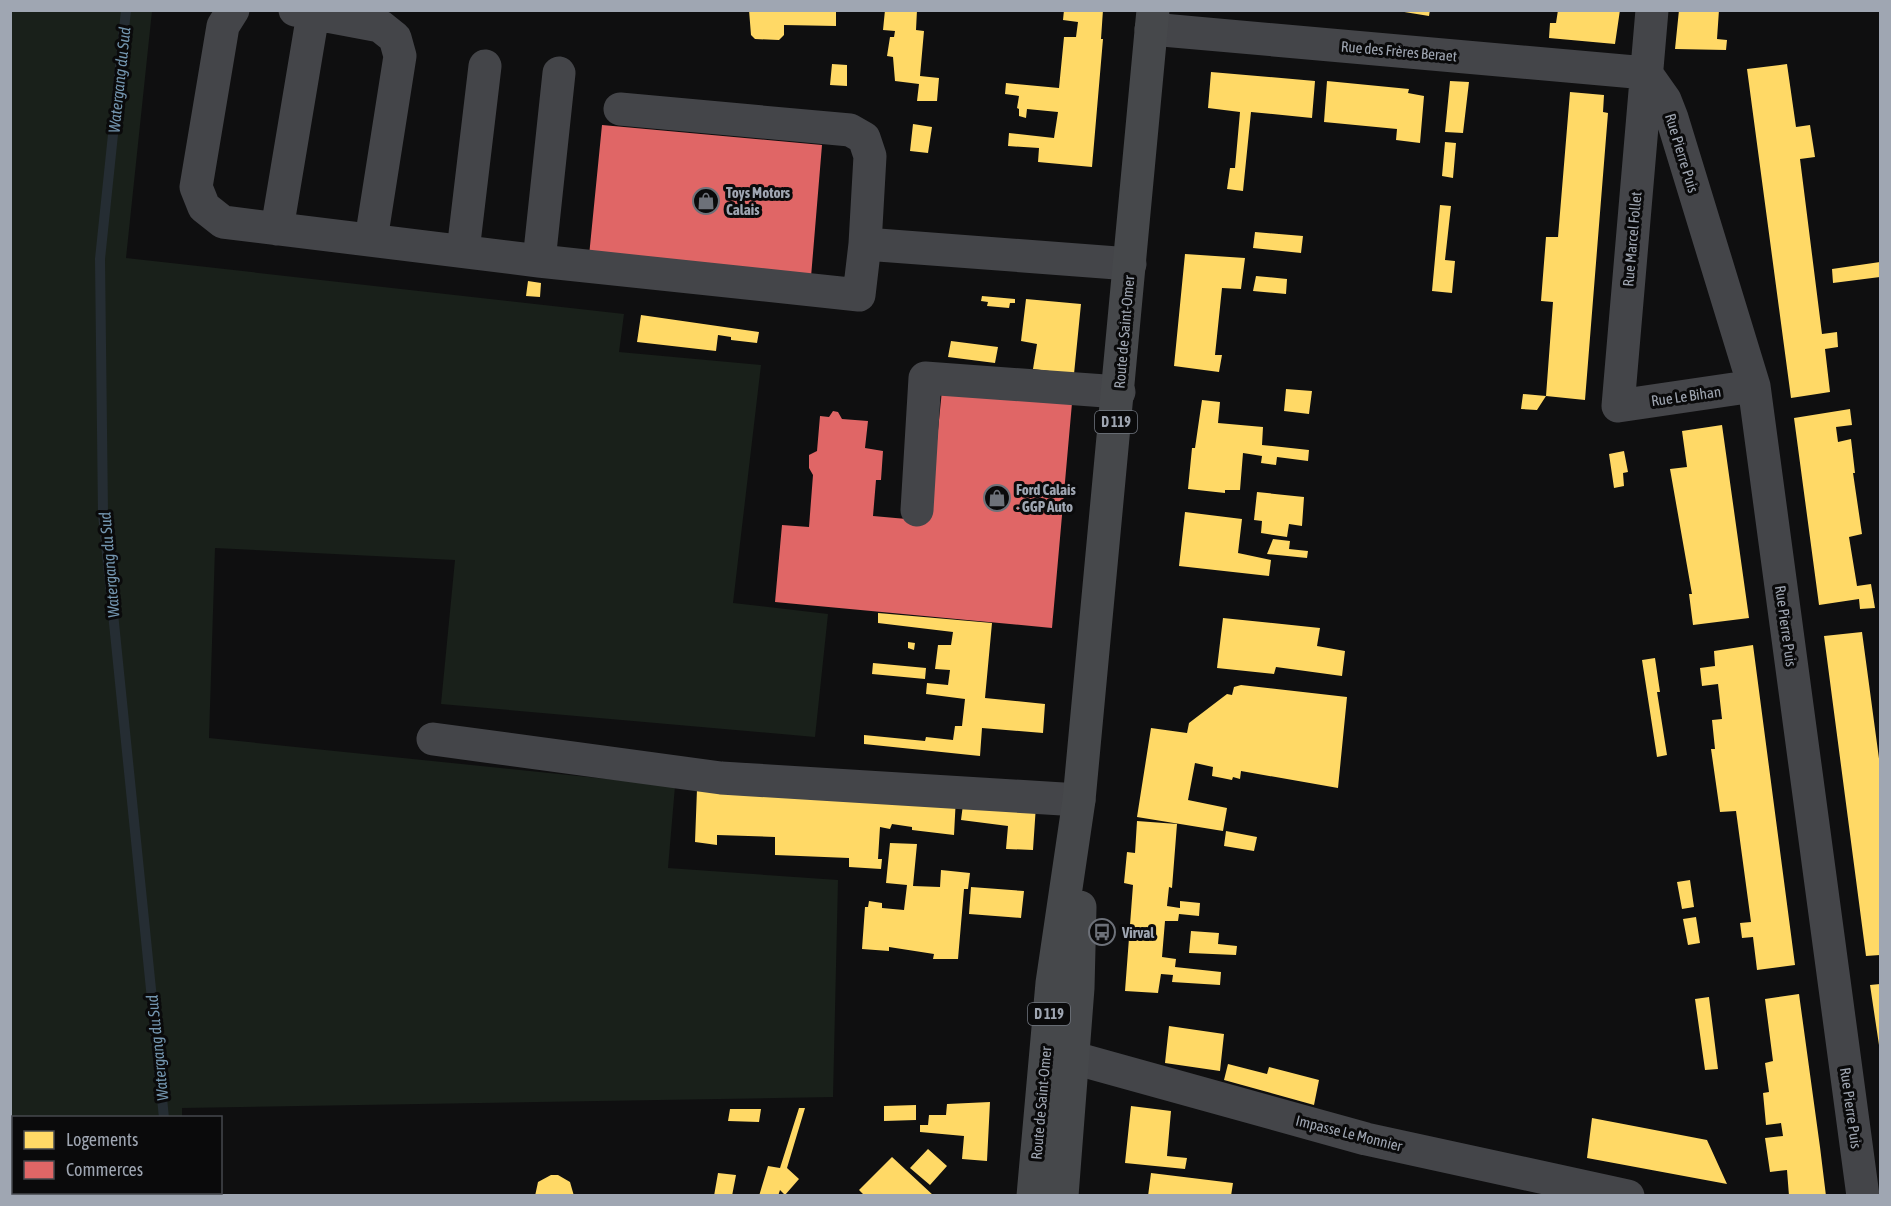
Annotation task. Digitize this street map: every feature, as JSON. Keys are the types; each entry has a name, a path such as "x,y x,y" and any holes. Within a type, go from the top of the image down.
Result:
{"main road":[{"name":"Route de Saint-Omer","path":"1033,1196 1052,983 1076,833 1152,20"},
{"name":"Route de Saint-Omer","path":"1062,1196 1074,1058 1081,930 1076,833"}],"street":[{"path":"233,10 223,26 196,187 204,207 223,222 539,261 860,295 870,156 864,138 850,130 620,109"},
{"name":"Rue Marcel Follet","path":"1618,406 1652,10"},
{"path":"277,229 304,12 380,26 395,38 400,56 371,240"},
{"name":"Rue des Frères Beraet","path":"1152,20 1646,73"},
{"path":"463,250 485,66"},
{"path":"539,261 559,73"},
{"name":"Rue Pierre Puis","path":"1646,73 1665,100 1672,118 1754,386 1863,1196"},
{"path":"865,244 1130,264"},
{"path":"917,510 925,378 1119,392"},
{"name":"Rue Le Bihan","path":"1618,406 1754,386"},
{"path":"434,740 721,778 1079,800"},
{"name":"Impasse Le Monnier","path":"1074,1058 1366,1139 1628,1196"}],"shaded area":[{"path":"10,11 152,11 126,258 624,314 619,352 761,365 733,603 828,614 815,737 441,704 455,560 215,548 209,738 675,786 668,868 838,880 833,1097 182,1108 182,1116 12,1116 12,1194 188,1195 11,1195"}],"building: Logements":[{"path":"749,10 836,10 836,26 784,25 784,35 779,40 755,39 751,35"},
{"path":"885,10 917,10 916,30 924,31 920,76 939,78 937,101 917,101 919,84 895,81 893,57 887,56 890,37 894,37 895,31 883,30"},
{"path":"1064,10 1103,10 1101,39 1103,39 1092,167 1038,162 1039,148 1008,146 1009,133 1054,138 1058,112 1027,109 1026,118 1019,116 1017,108 1019,96 1005,94 1006,83 1059,88 1064,37 1076,37 1078,22 1063,20"},
{"path":"1392,10 1430,10 1429,16"},
{"path":"1558,10 1620,10 1615,44 1549,38 1550,23 1556,23"},
{"path":"1679,10 1719,10 1717,39 1727,40 1726,50 1675,49"},
{"path":"832,64 847,65 847,86 830,85"},
{"path":"1787,64 1796,127 1810,125 1815,157 1800,159 1822,334 1837,332 1838,347 1825,349 1830,392 1791,398 1747,69"},
{"path":"1211,72 1315,81 1312,118 1251,112 1243,191 1227,189 1230,168 1235,168 1240,112 1208,108"},
{"path":"1327,81 1409,89 1408,93 1424,96 1420,143 1396,140 1397,129 1324,122"},
{"path":"1450,81 1469,82 1463,133 1445,132"},
{"path":"1570,92 1604,95 1603,112 1608,113 1585,400 1546,396 1553,302 1541,301 1546,237 1558,237"},
{"path":"913,124 932,127 928,153 910,151"},
{"path":"1445,142 1456,143 1453,178 1442,176"},
{"path":"1440,205 1451,206 1445,260 1455,261 1452,293 1432,291"},
{"path":"1255,232 1303,236 1301,253 1253,248"},
{"path":"1185,254 1245,258 1241,289 1222,288 1215,355 1222,355 1219,372 1174,366"},
{"path":"1880,262 1880,277 1833,283 1832,269"},
{"path":"1256,276 1287,279 1286,294 1253,291"},
{"path":"528,281 541,283 540,297 526,296"},
{"path":"982,296 1015,299 1015,303 1010,303 1009,308 987,306 988,302 981,301"},
{"path":"1026,299 1081,304 1074,374 1033,369 1037,344 1021,341"},
{"path":"641,315 759,332 757,343 731,340 731,337 718,335 716,351 637,342"},
{"path":"951,341 998,347 995,363 948,357"},
{"path":"1286,389 1312,391 1309,414 1284,411"},
{"path":"1523,394 1546,396 1537,410 1521,409"},
{"path":"1202,400 1220,402 1218,423 1263,427 1262,445 1309,450 1308,461 1277,457 1276,465 1261,463 1262,456 1243,453 1240,490 1225,490 1225,493 1188,489 1192,448 1195,448"},
{"path":"1850,409 1852,425 1836,427 1838,442 1851,439 1855,473 1853,473 1862,534 1849,537 1857,586 1871,584 1875,608 1860,609 1859,599 1819,605 1794,418"},
{"path":"1722,425 1749,618 1693,625 1689,594 1692,594 1670,469 1687,467 1682,431"},
{"path":"1624,451 1628,472 1623,473 1624,486 1614,488 1609,454"},
{"path":"1257,492 1304,497 1302,526 1289,524 1287,537 1261,533 1262,521 1254,520"},
{"path":"1185,512 1242,519 1238,553 1271,560 1269,576 1179,566"},
{"path":"1273,539 1290,541 1289,549 1308,551 1307,558 1267,554"},
{"path":"878,613 992,623 985,698 1045,704 1043,733 982,728 980,756 864,744 864,735 925,741 926,737 953,740 955,726 962,726 965,699 926,694 927,683 948,685 950,670 935,669 938,645 951,645 953,632 878,623"},
{"path":"1223,618 1320,628 1317,646 1345,651 1342,676 1276,667 1274,674 1217,668"},
{"path":"1862,632 1880,766 1880,955 1866,956 1824,636"},
{"path":"908,642 915,643 914,650 908,648"},
{"path":"1753,645 1795,965 1757,970 1753,937 1742,938 1740,923 1751,922 1736,811 1720,812 1711,749 1715,749 1712,720 1722,719 1718,684 1702,686 1700,668 1715,666 1714,651"},
{"path":"1655,658 1660,692 1657,692 1667,755 1657,757 1642,660"},
{"path":"873,663 926,668 925,679 872,674"},
{"path":"1241,685 1347,697 1338,788 1241,771 1240,779 1233,777 1232,780 1212,776 1213,767 1195,763 1188,800 1227,808 1223,831 1137,817 1151,728 1187,733 1189,723 1227,694 1232,695 1234,687"},
{"path":"697,789 956,797 954,835 912,830 912,827 892,824 890,829 880,827 878,859 882,859 881,869 849,867 849,858 775,855 775,837 717,835 717,845 695,842"},
{"path":"964,797 1036,805 1033,850 1006,849 1008,826 961,820"},
{"path":"1137,821 1177,824 1172,888 1169,887 1167,906 1180,908 1180,901 1200,903 1199,916 1179,914 1178,921 1165,921 1162,957 1176,959 1175,967 1221,972 1220,985 1172,982 1173,975 1161,974 1158,993 1125,991 1133,885 1124,883 1127,852 1135,853"},
{"path":"1226,831 1257,837 1254,851 1224,846"},
{"path":"890,843 917,844 913,886 940,887 941,870 970,873 968,889 964,889 958,959 933,959 934,954 889,947 889,951 862,949 865,907 868,907 869,901 882,903 882,908 904,910 907,885 886,883"},
{"path":"1690,880 1694,907 1682,909 1677,882"},
{"path":"971,887 1024,891 1021,918 969,914"},
{"path":"1696,917 1700,943 1688,945 1683,919"},
{"path":"1191,931 1219,933 1218,944 1237,946 1236,955 1189,953"},
{"path":"1880,984 1880,1045 1879,1045 1870,985"},
{"path":"1799,994 1826,1196 1789,1196 1787,1170 1770,1172 1765,1138 1783,1136 1781,1123 1766,1125 1763,1093 1769,1092 1765,1063 1773,1061 1765,999"},
{"path":"1709,997 1718,1069 1705,1070 1695,999"},
{"path":"1169,1026 1224,1034 1220,1071 1165,1063"},
{"path":"1228,1064 1267,1074 1269,1067 1319,1080 1314,1105 1224,1080"},
{"path":"990,1102 987,1161 962,1159 964,1136 920,1132 920,1125 928,1125 929,1115 946,1115 947,1104"},
{"path":"916,1105 916,1120 884,1121 884,1106"},
{"path":"1131,1106 1171,1111 1167,1156 1187,1158 1185,1169 1125,1163"},
{"path":"799,1108 805,1108 787,1168 799,1179 785,1195 780,1190 778,1196 759,1196 768,1166 780,1168"},
{"path":"730,1109 761,1109 759,1122 728,1121"},
{"path":"1592,1118 1707,1140 1727,1184 1587,1158"},
{"path":"928,1149 947,1166 930,1185 910,1168"},
{"path":"892,1157 934,1196 865,1196 859,1190"},
{"path":"718,1173 736,1175 732,1196 714,1196"},
{"path":"1151,1173 1233,1183 1231,1196 1148,1196"},
{"path":"551,1175 558,1175 570,1182 574,1196 535,1196 538,1182"}],"building: Commerces":[{"name":"Toys Motors Calais","path":"602,125 822,145 811,277 589,256"},
{"name":"Ford Calais - GGP Auto","path":"942,390 1072,403 1052,628 775,602 782,525 809,527 813,475 809,468 809,455 817,451 820,416 829,417 833,411 838,412 842,419 868,421 865,448 883,451 881,480 876,480 873,516 929,521"}],"waterway":[{"name":"Watergang du Sud","path":"126,10 100,259 103,514 164,1116"}],"place":[{"name":"Toys Motors Calais","path":"706,201"},
{"name":"Ford Calais - GGP Auto","path":"997,498"},
{"name":"Virval","path":"1102,932"}]}
